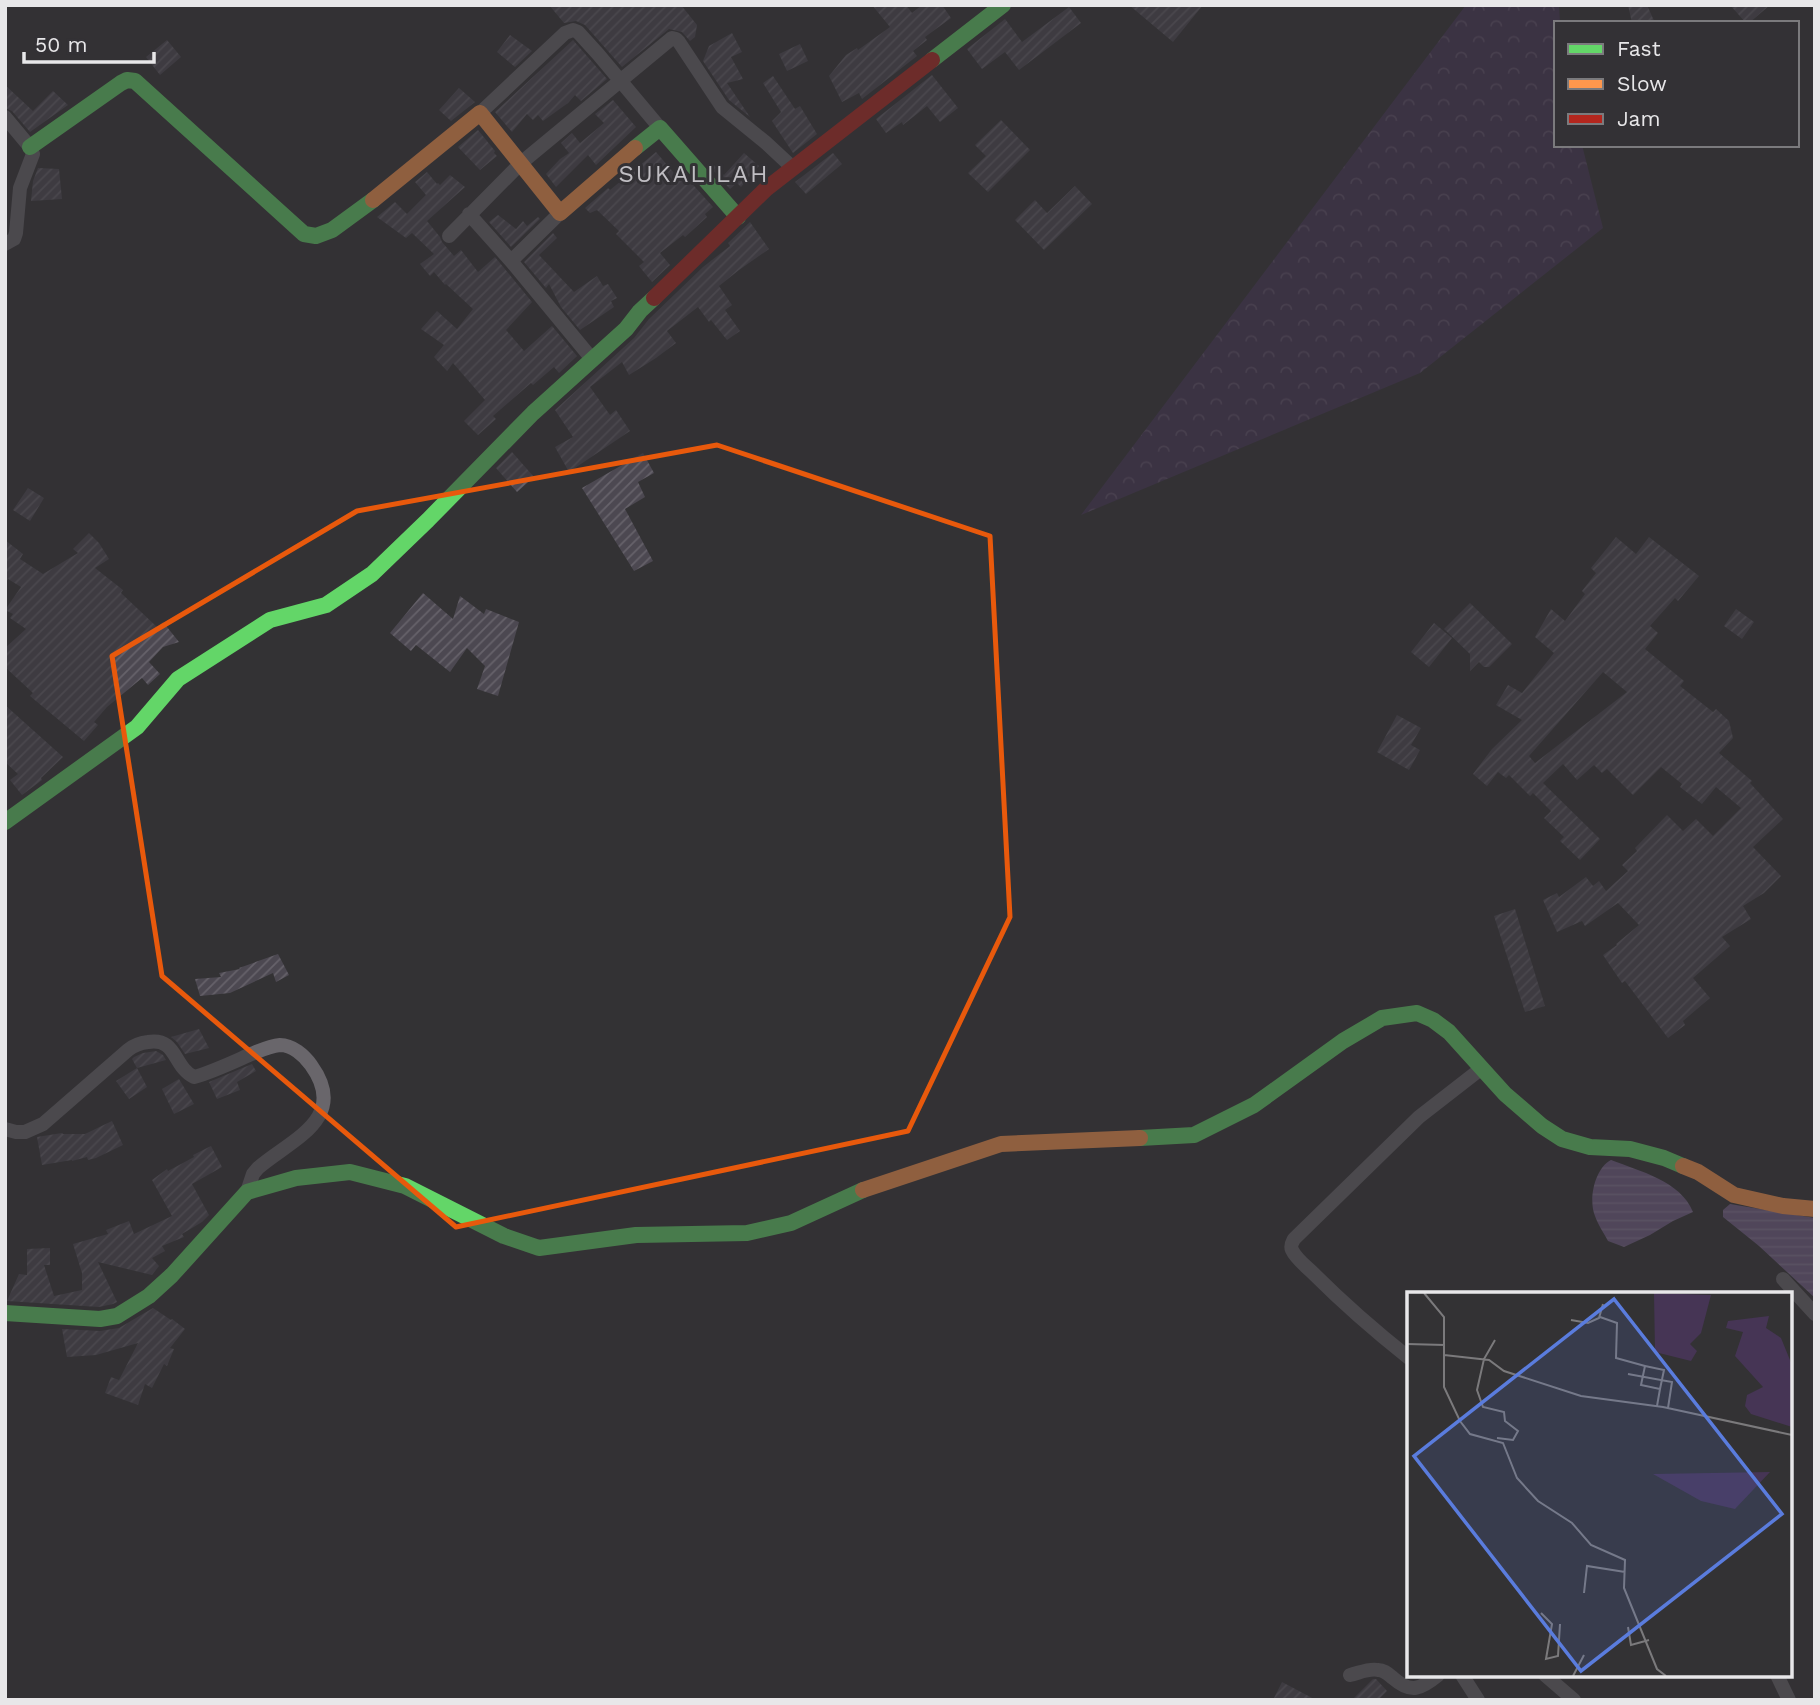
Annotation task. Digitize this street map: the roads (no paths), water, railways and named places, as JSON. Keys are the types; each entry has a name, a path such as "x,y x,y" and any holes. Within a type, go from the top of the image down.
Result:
{"street":[{"path":"5,822 137,727 178,679 270,620 326,606 372,574 766,189 1003,5"},
{"path":"30,148 121,83 127,80 135,81 298,229 304,234 316,236 331,230 379,196 480,113 569,30 576,31 620,79 738,217"},
{"path":"449,236 521,163 620,79 674,38 722,107 793,169"},
{"path":"480,113 560,213"},
{"path":"5,117 33,154 20,188 18,227 14,239 5,244"},
{"path":"511,261 560,213 660,128"},
{"path":"469,214 593,359"},
{"path":"247,1192 296,1178 350,1172 405,1186 504,1236 539,1248 636,1235 747,1233 791,1223 858,1192 1001,1144 1195,1135 1254,1105 1343,1041 1382,1018 1417,1013 1433,1020 1449,1032 1505,1094 1542,1126 1562,1139 1590,1147 1630,1149 1653,1155 1698,1172 1734,1195 1783,1206 1815,1209"},
{"path":"5,1129 25,1132 43,1124 131,1048 155,1041 168,1045 178,1064 194,1077 270,1046 287,1046 307,1060 323,1090 320,1113 313,1124 300,1138 258,1168 247,1192 172,1275 149,1296 117,1316 100,1319 5,1313"},
{"path":"1407,1356 1349,1309 1300,1260 1291,1244 1419,1117 1482,1068"},
{"path":"1783,1279 1815,1314"},
{"path":"1350,1675 1381,1670 1409,1688 1420,1688 1435,1677"},
{"path":"1463,1677 1478,1700"},
{"path":"1547,1677 1574,1700"},
{"path":"1778,1677 1789,1700"}],"district":[{"name":"SUKALILAH","path":"694,174"}]}
